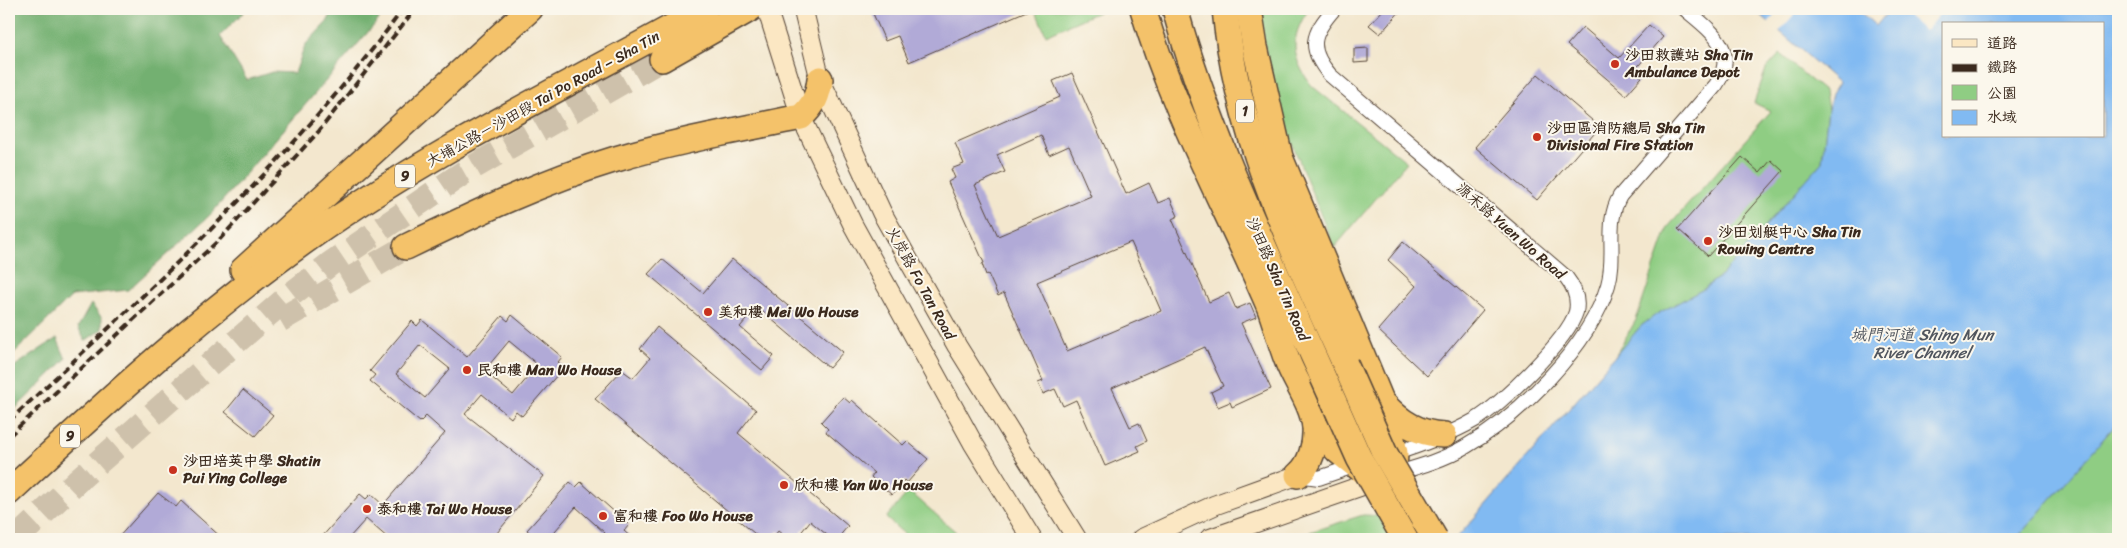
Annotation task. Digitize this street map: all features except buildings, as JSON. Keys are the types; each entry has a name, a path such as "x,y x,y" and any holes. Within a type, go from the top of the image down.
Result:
{"highway":[{"path":"132,382 212,299 530,9"},
{"name":"大埔公路－沙田段 Tai Po Road – Sha Tin","path":"9,492 222,303 309,238 381,190 704,9"},
{"name":"大埔公路－沙田段 Tai Po Road – Sha Tin","path":"662,59 750,9"},
{"path":"1142,9 1172,89 1269,306 1287,360 1315,426 1338,452 1355,466 1388,469 1389,422 1381,401"},
{"name":"沙田路 Sha Tin Road","path":"1175,9 1197,83 1240,194 1359,458 1405,539"},
{"name":"沙田路 Sha Tin Road","path":"1225,9 1236,80 1261,168 1284,227 1356,365 1384,452 1435,539"},
{"path":"1249,9 1255,47 1280,157 1356,365 1361,386 1352,393 1341,397 1326,398 1314,395 1299,386"},
{"path":"406,247 509,199 615,160 673,144 801,117 813,107 819,94 820,79"},
{"path":"1356,365 1381,401 1395,416 1427,434 1444,435"},
{"path":"1298,476 1309,461 1315,426"}],"main road":[{"path":"767,9 801,117 853,225 973,443 1032,539"},
{"name":"火炭路 Fo Tan Road","path":"803,9 820,79 838,114 861,171 957,346 1077,539"},
{"name":"源禾路 Yuen Wo Road","path":"1209,539 1388,469"},
{"name":"源禾路 Yuen Wo Road","path":"1141,539 1216,504 1298,476"}],"street":[{"name":"源禾路 Yuen Wo Road","path":"1334,9 1318,30 1314,43 1316,54 1330,76 1566,277 1575,292 1577,301 1573,318 1541,361 1502,400 1477,419 1444,435 1388,469"},
{"name":"源禾路 Yuen Wo Road","path":"1298,476 1319,478 1355,466 1388,469 1456,451 1502,423 1554,372 1589,326 1608,283 1611,267 1610,221 1613,207 1620,196 1716,85 1725,68 1725,56 1716,36 1684,9"}],"green space":[{"path":"9,9 247,9 220,36 247,80 272,72 295,73 305,45 327,22 334,9 388,9 211,214 128,290 72,296 9,358"},
{"path":"1035,9 1105,9 1046,35"},
{"path":"1261,9 1309,9 1298,29 1295,48 1305,76 1312,86 1407,162 1334,248 1279,110 1264,44"},
{"name":"沙田划艇中心 Sha Tin Rowing Centre","path":"1780,54 1825,92 1828,110 1822,162 1722,275 1702,290 1657,314 1641,326 1615,356 1636,320 1668,227 1771,111 1754,103 1766,69"},
{"path":"91,304 102,318 102,329 85,341 78,327"},
{"path":"57,338 66,359 9,415 9,370"},
{"path":"2118,422 2118,535 2111,539 2016,539"},
{"path":"909,491 956,532 949,539 910,539 886,518"},
{"path":"1363,515 1376,516 1383,520 1394,539 1288,539"}],"water":[{"name":"城門河道 Shing Mun River Channel","path":"1754,9 1857,9 1876,26 1890,9 2118,9 2118,422 2016,539 1456,539 1641,326 1657,314 1702,290 1722,275 1822,162 1828,110 1832,94 1839,83"}],"pier":[{"path":"1780,9 1799,9 1778,33 1767,24"},
{"path":"1899,9 1944,9 1925,31"}],"tunnel":[{"path":"16,539 77,481 176,394 288,297 330,264 463,173 662,59"},
{"path":"280,320 406,247"}],"railway":[{"path":"9,421 166,274 265,173 359,66 403,9"},
{"path":"9,436 221,238 319,131 415,9"}],"place":[{"name":"沙田救護站 Sha Tin Ambulance Depot","path":"1615,64"},
{"name":"沙田區消防總局 Sha Tin Divisional Fire Station","path":"1537,137"},
{"name":"沙田划艇中心 Sha Tin Rowing Centre","path":"1708,241"},
{"name":"美和樓 Mei Wo House","path":"708,312"},
{"name":"民和樓 Man Wo House","path":"467,370"},
{"name":"沙田培英中學 Shatin Pui Ying College","path":"173,470"},
{"name":"欣和樓 Yan Wo House","path":"784,485"},
{"name":"泰和樓 Tai Wo House","path":"367,509"},
{"name":"富和樓 Foo Wo House","path":"603,516"}]}
